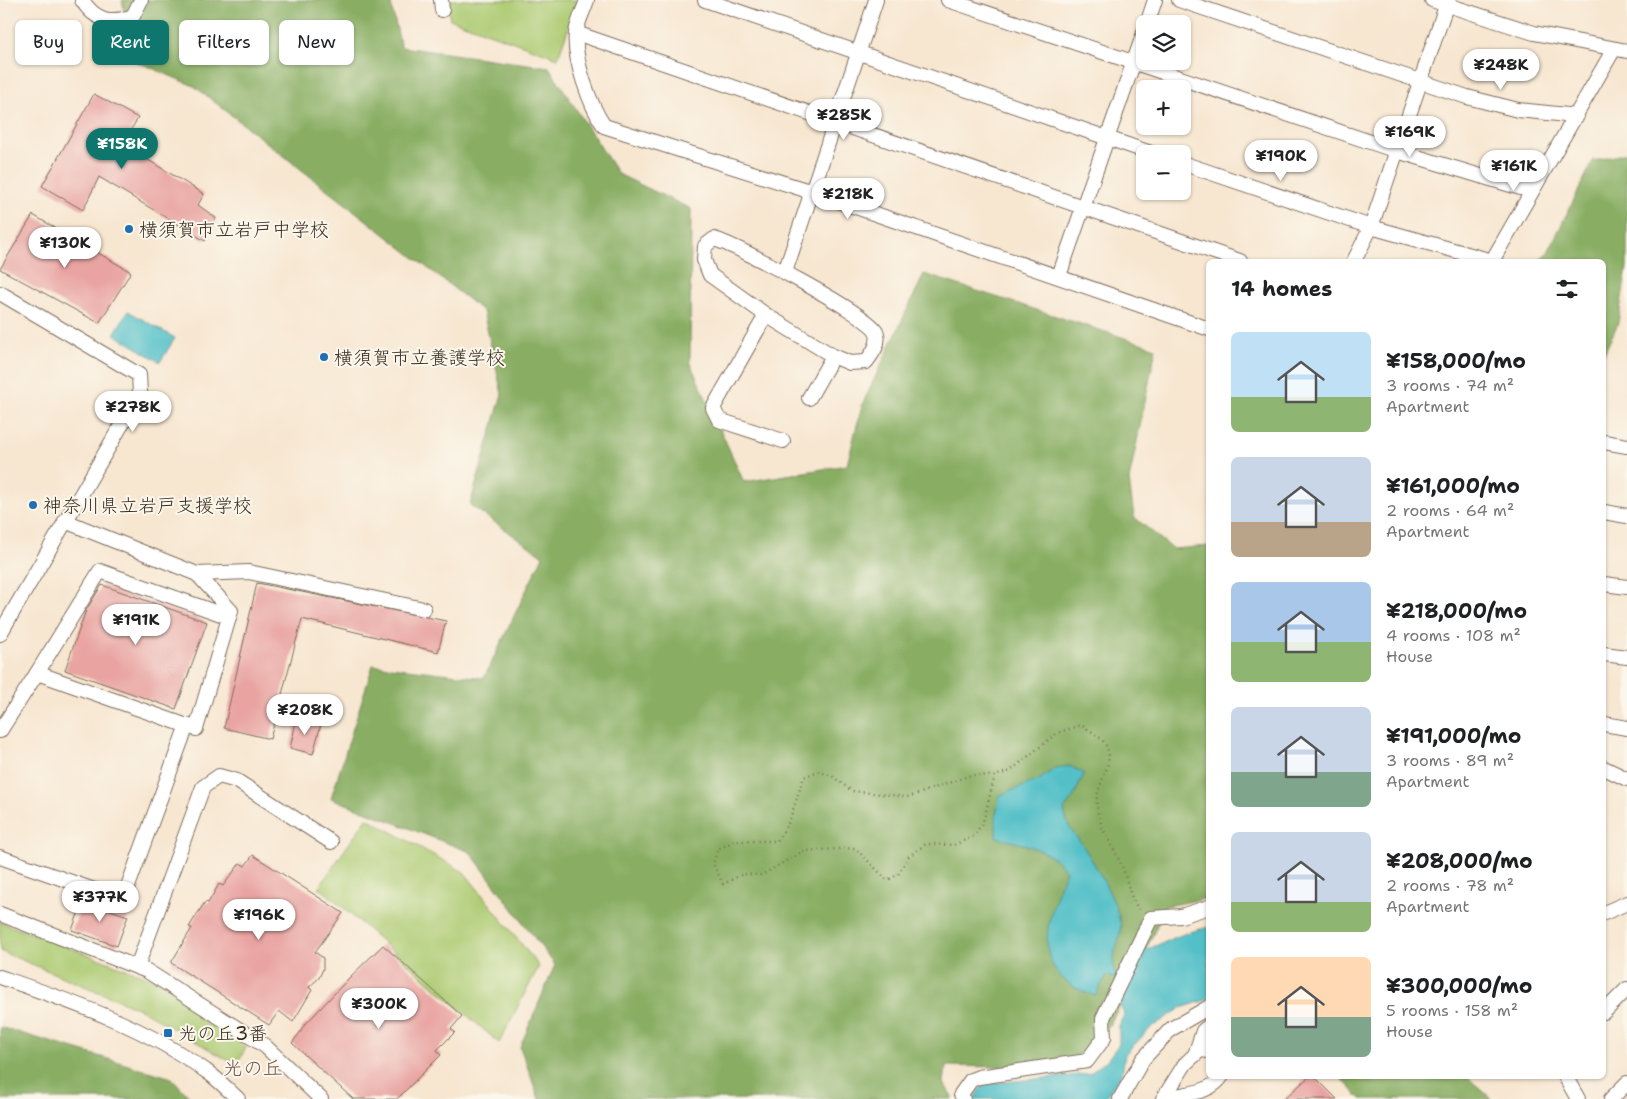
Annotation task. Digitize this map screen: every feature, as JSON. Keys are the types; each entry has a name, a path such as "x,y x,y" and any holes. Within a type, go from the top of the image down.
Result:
{"street":[{"path":"82,0 100,18 116,22 133,16 142,0"},
{"path":"587,0 576,33 578,62 596,114 604,126 812,192 1206,328"},
{"path":"705,0 1136,148"},
{"path":"785,272 876,0"},
{"path":"948,0 1397,151 1532,191"},
{"path":"1150,15 1155,0"},
{"path":"1179,0 1422,80 1467,97 1518,110 1577,116"},
{"path":"1432,0 1447,2 1534,33 1621,50 1577,116 1493,259"},
{"path":"1355,259 1371,227 1447,2"},
{"path":"576,33 1234,259"},
{"path":"1059,276 1136,57"},
{"path":"1191,166 1371,227 1485,259"},
{"path":"714,239 722,241 785,272 859,316 874,328 878,336 876,349 866,362 850,363 832,356 766,315 710,275 704,260 705,246 714,239"},
{"path":"0,293 139,375 140,393 0,634"},
{"path":"766,315 713,408 719,420 783,442"},
{"path":"809,398 832,356"},
{"path":"1606,442 1627,446"},
{"path":"1606,512 1627,516"},
{"path":"66,521 197,574 249,572 424,609"},
{"path":"0,731 100,570 230,617"},
{"path":"37,673 196,729 231,611 197,574"},
{"path":"1606,584 1627,587"},
{"path":"1606,654 1627,657"},
{"path":"1606,724 1627,728"},
{"path":"0,857 123,900 187,725"},
{"path":"1606,769 1627,779"},
{"path":"137,967 203,787 219,776 237,781 332,842"},
{"path":"1606,912 1627,903"},
{"path":"963,1099 961,1094 971,1080 979,1077 1087,1061 1104,1038 1103,1018 1150,918 1181,916 1206,908"},
{"path":"0,914 147,971 265,1046 321,1099"},
{"path":"0,977 106,1015 154,1038 207,1071 238,1099"},
{"path":"1606,1010 1627,988"},
{"path":"1120,1099 1143,1058 1171,1029 1206,1009"},
{"path":"1195,1055 1203,1031 1206,1028"},
{"path":"1206,1051 1200,1050 1185,1064 1162,1099 1178,1094 1208,1090 1219,1079"},
{"path":"1567,1079 1578,1099"},
{"path":"1611,1099 1627,1083"}],"path":[{"path":"994,776 983,822 974,836 954,845 926,844 909,856 898,875 887,880 856,848 803,851 762,875 743,874 724,884 713,864 718,849 734,841 777,841 790,822 804,777 818,771 832,776 852,791 909,797 971,775 994,776 1010,771 1057,733 1081,725 1100,737 1108,748 1110,759 1096,801 1102,824 1137,908 1150,918"}],"green space":[{"path":"122,0 390,0 401,47 549,67 618,174 691,209 690,363 744,482 847,465 862,405 924,274 1156,348 1129,480 1134,517 1173,549 1206,546 1206,899 1166,906 1120,1006 1102,1037 1083,1057 998,1067 946,1066 944,1083 953,1099 539,1099 520,1047 555,965 470,852 331,798 373,665 484,678 543,556 470,505 502,394 483,311 194,86 144,65 169,65 169,20 126,20"},
{"path":"446,0 578,0 558,58 450,19"},
{"path":"1627,153 1627,267 1618,323 1606,350 1606,259 1541,259 1547,254 1593,161"},
{"path":"367,818 464,872 539,966 499,1043 319,887"},
{"path":"0,922 159,981 246,1048 236,1065 142,1010 0,951"},
{"path":"0,1027 172,1078 191,1099 0,1099"},
{"path":"1342,1079 1469,1079 1492,1099 1361,1099"}],"water":[{"path":"128,311 175,338 160,362 114,334"},
{"path":"1070,766 1084,774 1073,798 1064,809 1070,828 1087,852 1106,885 1120,921 1120,934 1113,960 1115,973 1129,976 1143,951 1186,933 1206,928 1206,1000 1181,1008 1152,1027 1125,1054 1122,1074 1104,1099 973,1099 984,1084 1089,1074 1107,1060 1119,1044 1119,1026 1124,1014 1120,1006 1124,984 1107,975 1095,996 1073,986 1059,974 1050,960 1047,944 1048,927 1052,909 1066,871 1053,857 1044,852 996,837 996,813 1000,795 1039,780 1055,768"}],"building":[{"path":"94,94 138,118 122,144 204,194 198,205 216,218 205,241 99,177 83,210 42,186"},
{"path":"33,215 131,272 99,323 0,269"},
{"path":"257,583 446,621 438,652 302,619 270,739 224,728"},
{"path":"102,585 207,622 176,709 65,670 86,610"},
{"path":"297,718 321,724 313,754 290,748"},
{"path":"253,855 343,913 315,952 323,958 323,969 319,978 309,987 312,990 293,1022 279,1011 269,1025 171,963 192,928 189,927 205,902 208,903 219,884 223,886 240,863 245,866"},
{"path":"83,901 128,916 117,946 72,930"},
{"path":"383,945 462,1016 451,1029 455,1032 437,1050 441,1055 397,1099 353,1099 292,1043 301,1029"},
{"path":"1307,1079 1317,1079 1337,1099 1284,1099"}],"place":[{"name":"横須賀市立岩戸中学校","path":"129,229"},
{"name":"横須賀市立養護学校","path":"324,357"},
{"name":"神奈川県立岩戸支援学校","path":"33,505"},
{"name":"光の丘3番","path":"168,1033"}],"district":[{"name":"光の丘","path":"253,1068"}]}
